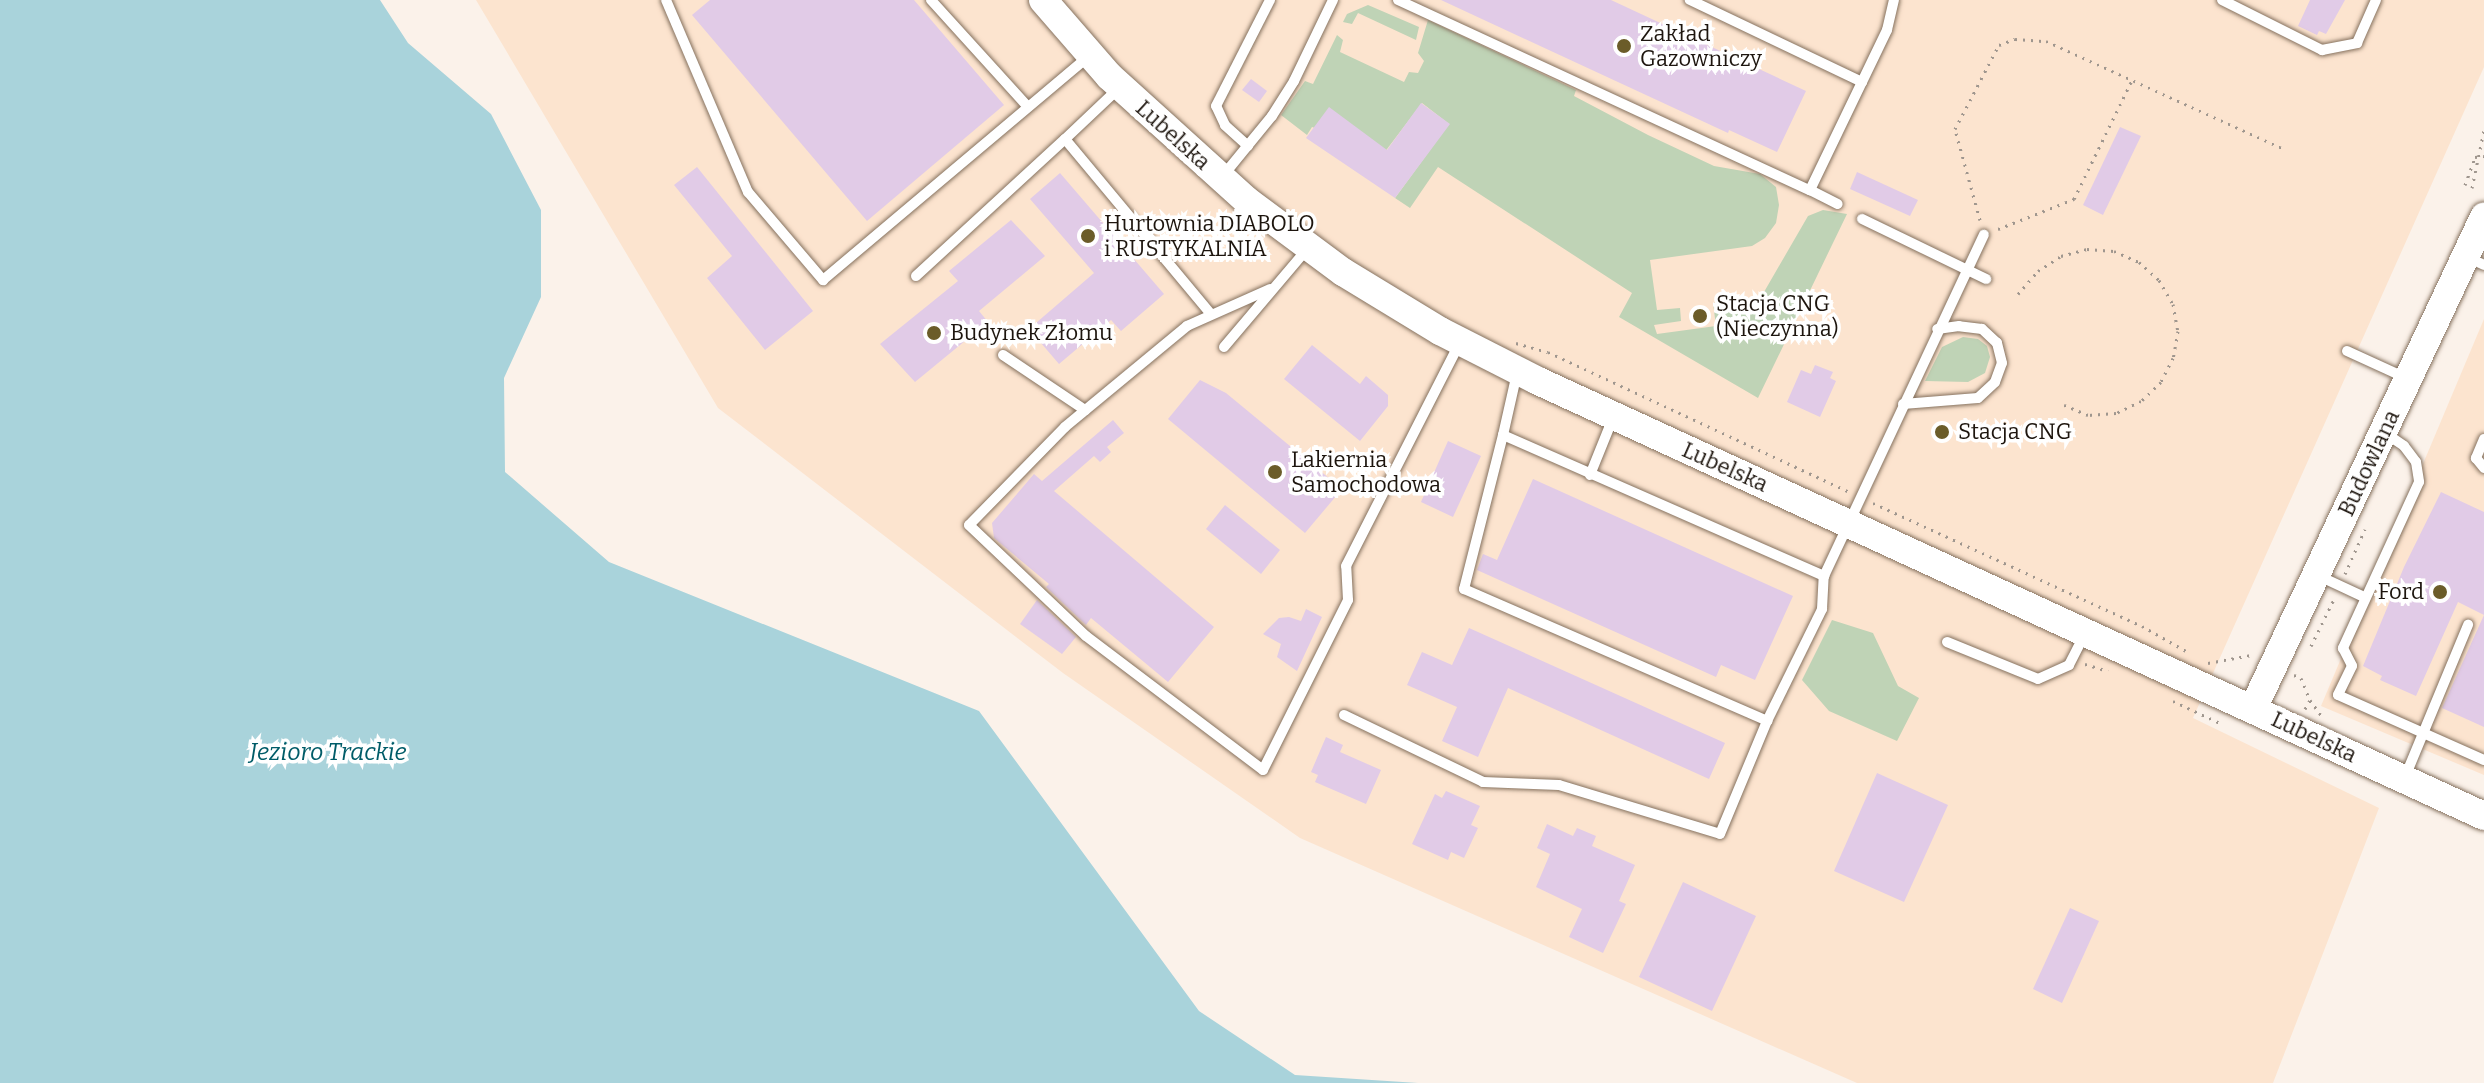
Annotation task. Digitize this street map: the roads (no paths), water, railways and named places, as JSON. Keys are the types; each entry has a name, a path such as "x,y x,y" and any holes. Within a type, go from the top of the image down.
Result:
{"street":[{"name":"Lubelska","path":"1043,0 1120,87 1221,179 1308,248 1460,341 1614,416 2484,816"},
{"name":"Budowlana","path":"2253,709 2328,580 2408,379 2475,260 2484,217"}],"lane":[{"path":"681,0 668,5 748,192 823,280 1090,55"},
{"path":"931,0 1028,107"},
{"path":"1248,146 1225,125 1216,106 1270,0"},
{"path":"1221,179 1294,81 1333,0"},
{"path":"1398,0 1838,204"},
{"path":"1690,0 1862,82"},
{"path":"1810,190 1887,30 1894,0"},
{"path":"2222,0 2322,50 2357,43 2376,0"},
{"path":"916,276 1120,87"},
{"path":"1065,139 1211,314"},
{"path":"1862,219 1986,279"},
{"path":"1344,715 1483,782 1559,785 1720,834 1767,721 1822,609 1824,576 1965,268 1984,235"},
{"path":"1224,347 1270,289 1308,248"},
{"path":"1270,289 1187,326 1085,410 969,525 1086,636 1263,770 1348,600 1346,566 1460,341"},
{"path":"1903,404 1978,398 1995,382 2002,363 1997,343 1982,329 1937,329"},
{"path":"2347,351 2408,379"},
{"path":"1003,355 1085,410"},
{"path":"1518,371 1464,589 1767,721"},
{"path":"1590,475 1614,416"},
{"path":"2384,433 2404,446 2416,462 2419,482 2343,648 2352,666 2338,695 2484,760"},
{"path":"1503,435 1824,576"},
{"path":"2484,439 2476,458 2484,468"},
{"path":"2328,580 2364,597"},
{"path":"2404,779 2468,625"},
{"path":"1947,642 2038,679 2069,665 2086,632"}],"water":[{"name":"Jezioro Trackie","path":"0,0 380,0 408,43 491,114 541,210 541,297 504,378 505,472 609,562 979,711 1199,1011 1295,1075 1418,1083 0,1083"}],"place":[{"name":"Zakład Gazowniczy","path":"1624,46"},
{"name":"Hurtownia DIABOLO i RUSTYKALNIA","path":"1088,236"},
{"name":"Stacja CNG (Nieczynna)","path":"1700,316"},
{"name":"Budynek Złomu","path":"934,333"},
{"name":"Stacja CNG","path":"1942,432"},
{"name":"Lakiernia Samochodowa","path":"1275,472"},
{"name":"Ford","path":"2440,592"}]}
